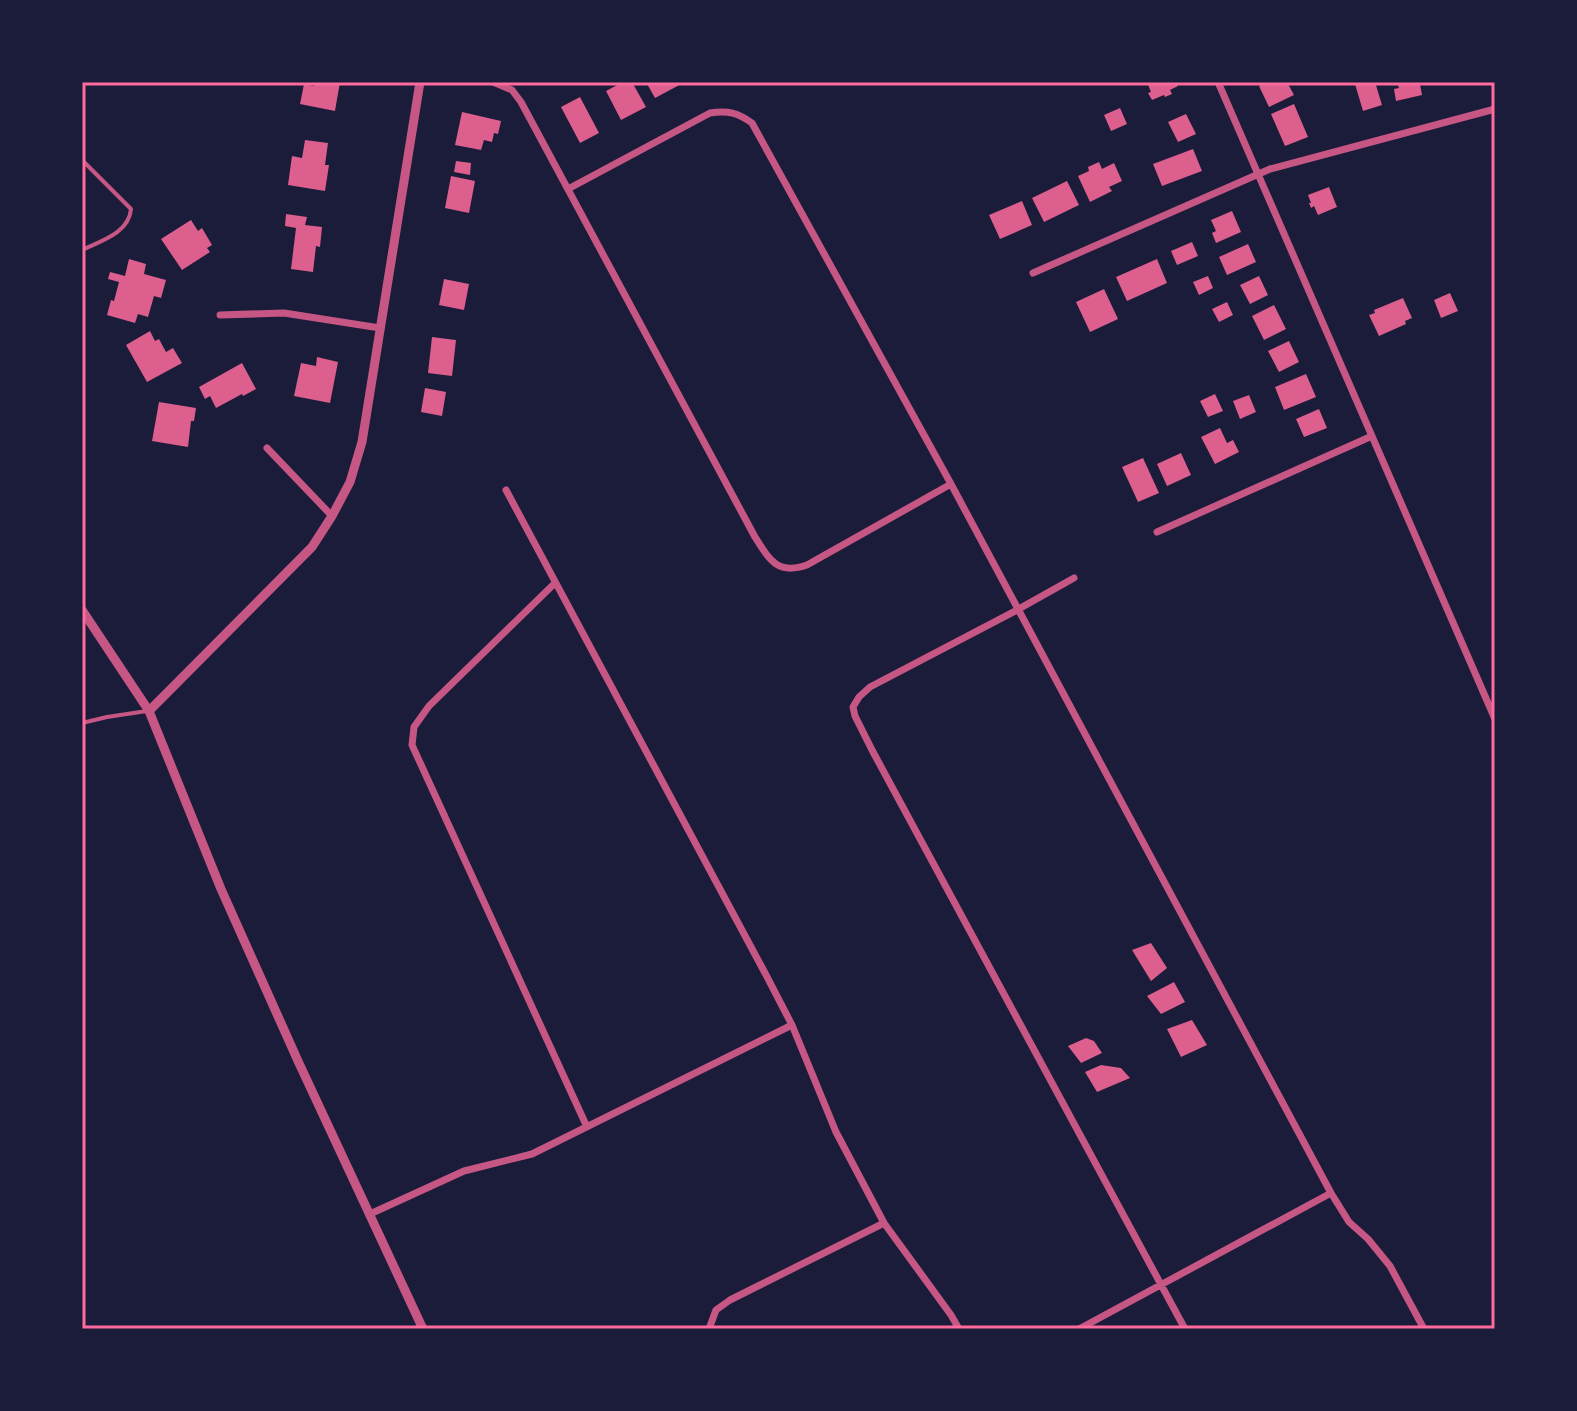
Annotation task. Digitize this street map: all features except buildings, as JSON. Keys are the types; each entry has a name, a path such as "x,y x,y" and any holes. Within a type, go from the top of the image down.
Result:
{"street":[{"path":"149,711 312,547 350,482 362,442 420,82"},
{"path":"493,82 512,90 521,102 755,537 770,559 780,567 796,569 807,565 951,484"},
{"path":"1218,82 1495,719"},
{"path":"1033,273 1270,169 1495,109"},
{"path":"568,189 710,113 725,111 739,114 752,123 951,484 1331,1193 1349,1222 1390,1266 1424,1329"},
{"path":"220,315 284,313 380,328"},
{"path":"1157,532 1372,436"},
{"path":"267,448 332,516"},
{"path":"506,490 792,1025 836,1132 884,1223 959,1329"},
{"path":"1074,578 870,687 853,707 872,750 1185,1329"},
{"path":"555,583 429,706 414,727 412,745 587,1127"},
{"path":"82,610 149,711 221,889 423,1329"},
{"path":"370,1214 464,1171 532,1154 792,1025"},
{"path":"1079,1329 1331,1193"},
{"path":"709,1329 716,1310 730,1300 884,1223"}],"lane":[{"path":"82,160 131,209 130,216 116,234 82,250"},
{"path":"82,723 149,711"}]}
